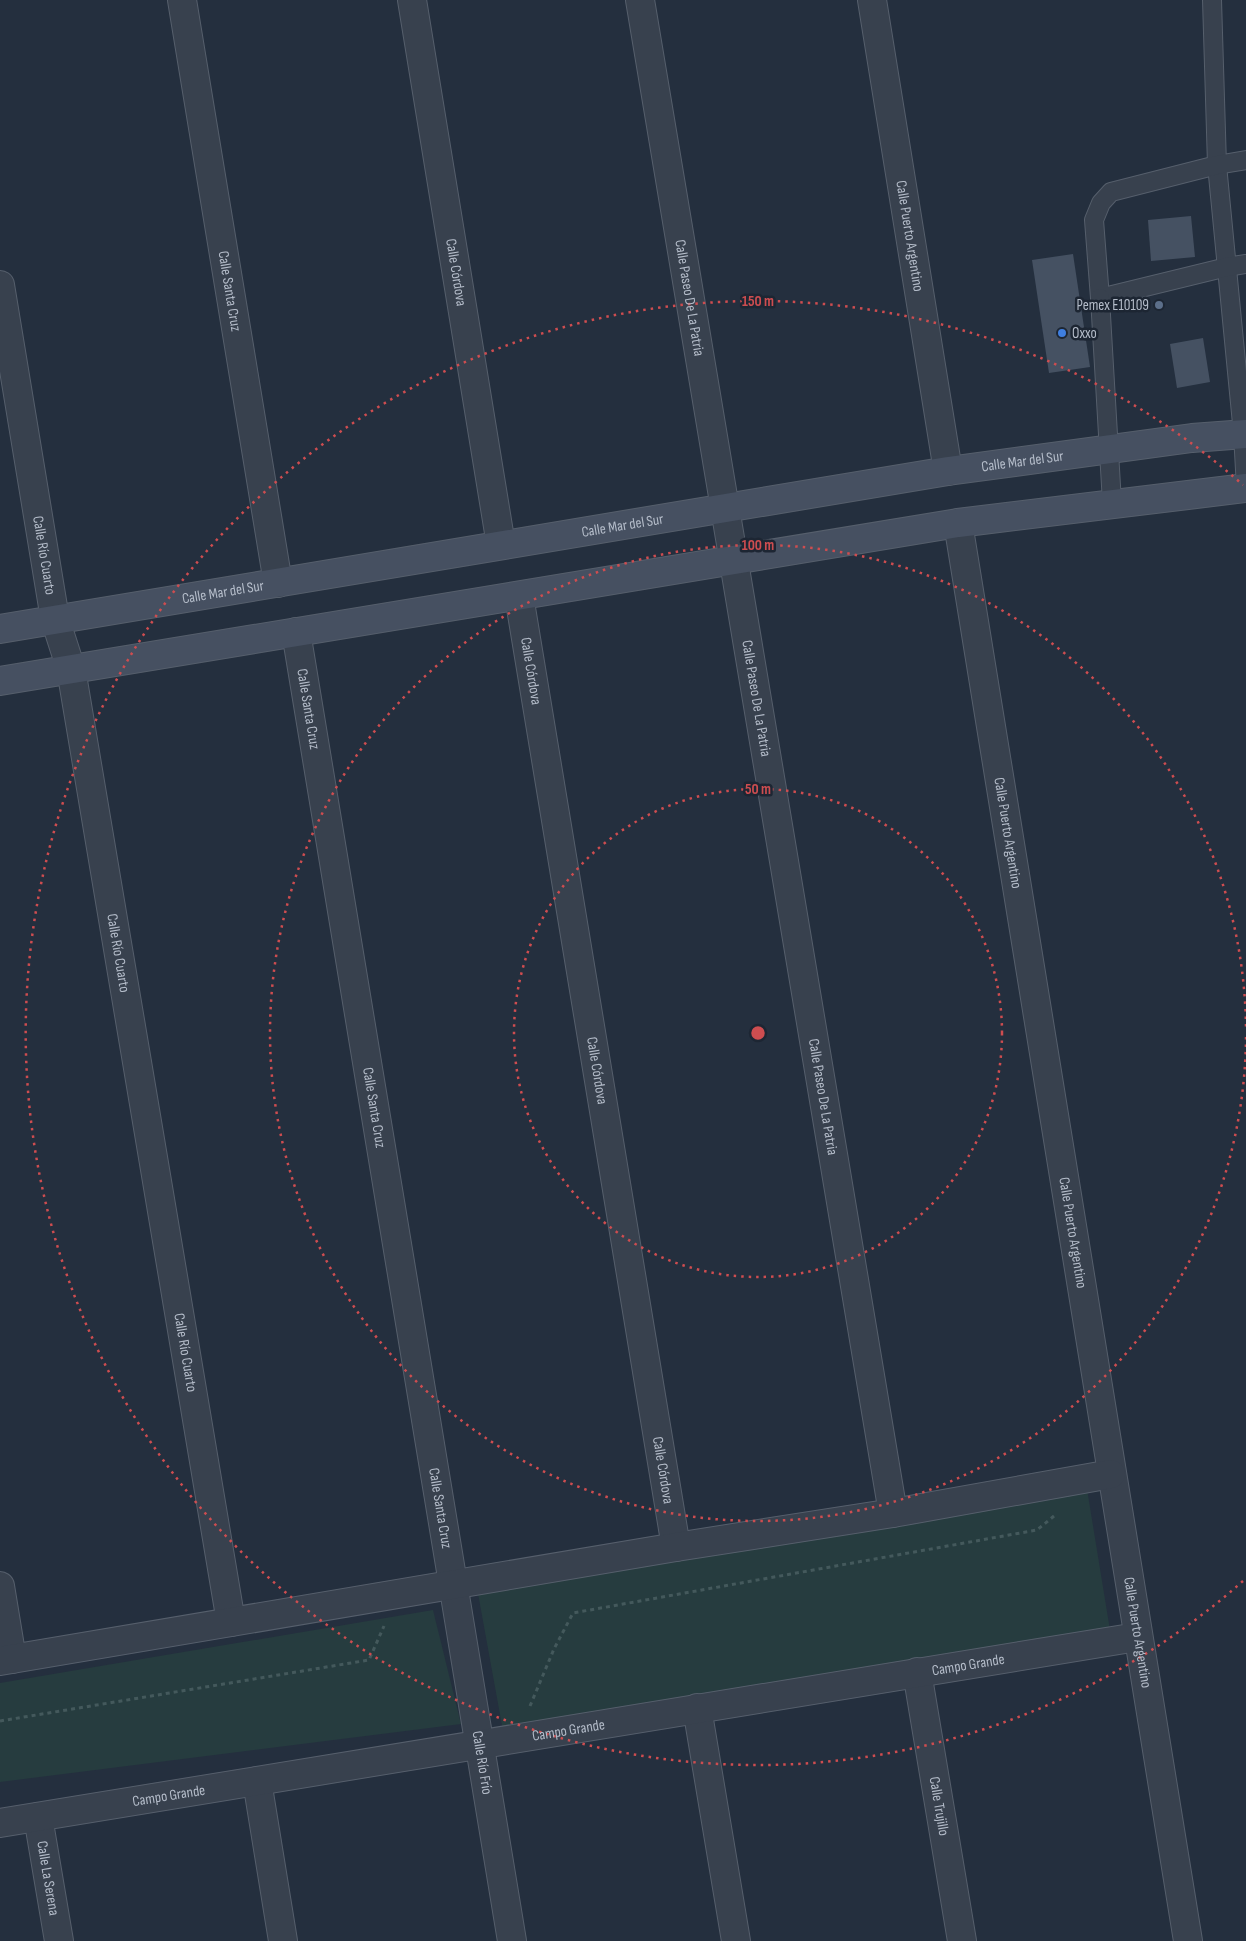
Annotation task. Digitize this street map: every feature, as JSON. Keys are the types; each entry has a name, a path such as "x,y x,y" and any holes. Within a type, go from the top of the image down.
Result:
{"street":[{"name":"Calle Santa Cruz","path":"182,0 278,583"},
{"name":"Calle Córdova","path":"412,0 501,545"},
{"name":"Calle Paseo De La Patria","path":"640,0 893,1513"},
{"name":"Calle Puerto Argentino","path":"872,0 948,471"},
{"name":"Calle Río Cuarto","path":"0,285 55,619 71,669 231,1622"},
{"name":"Calle Mar del Sur","path":"0,629 948,471 1110,448 1244,434"},
{"path":"0,681 958,523 1246,488"},
{"name":"Calle Puerto Argentino","path":"958,523 1137,1637 1188,1941"},
{"name":"Calle Córdova","path":"519,596 676,1547"},
{"name":"Calle Santa Cruz","path":"296,632 454,1584"},
{"path":"0,1586 6,1660 676,1547 893,1513 1111,1474"},
{"name":"Calle Río Frío","path":"454,1584 512,1941"},
{"name":"Campo Grande","path":"0,1823 1137,1637"},
{"name":"Calle Trujillo","path":"917,1672 962,1941"},
{"path":"697,1708 736,1941"},
{"path":"257,1781 283,1941"},
{"name":"Calle La Serena","path":"38,1817 59,1941"}],"lane":[{"path":"1212,0 1217,165 1244,434 1246,488"},
{"path":"1112,503 1094,220 1101,203 1111,192 1217,165 1246,160"},
{"path":"1100,298 1246,264"}],"path":[{"path":"516,1738 554,1649 574,1613 1037,1530 1059,1512"},
{"path":"0,1721 369,1660 398,1594"}],"green space":[{"path":"1087,1489 1110,1630 503,1731 477,1588"},
{"path":"433,1610 461,1724 0,1782 0,1683"}],"building":[{"path":"1191,216 1195,257 1151,261 1148,220"},
{"path":"1073,254 1090,367 1049,373 1032,260"},
{"path":"1203,338 1210,382 1177,388 1170,344"}],"place":[{"name":"Pemex E10109","path":"1159,305"},
{"name":"Oxxo","path":"1062,333"}]}
